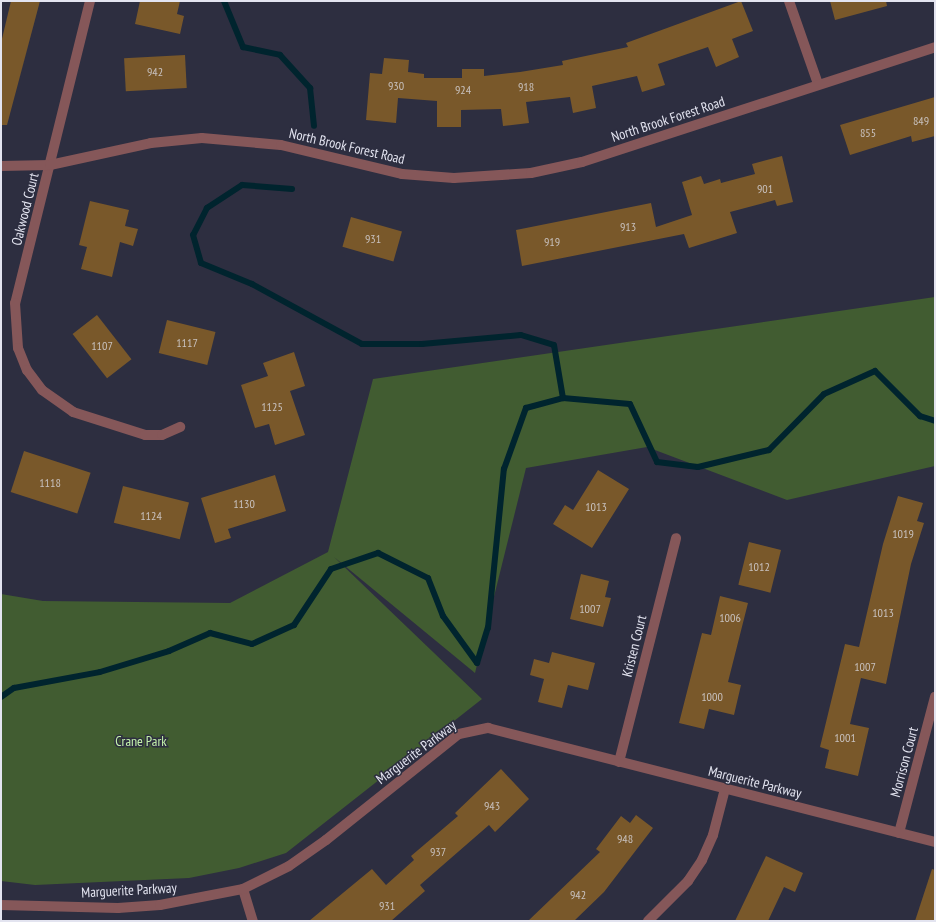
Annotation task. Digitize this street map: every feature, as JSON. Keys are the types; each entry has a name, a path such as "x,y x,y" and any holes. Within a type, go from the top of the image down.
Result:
{"street":[{"name":"Oakwood Court","path":"90,1 15,304 18,348 27,370 42,390 74,412 145,435 162,435 180,427"},
{"path":"789,1 818,84"},
{"name":"North Brook Forest Road","path":"1,166 50,165 151,143 234,139 281,145 402,174 506,176 582,162 818,84 935,48"},
{"name":"Kristen Court","path":"619,762 676,538"},
{"name":"Morrison Court","path":"899,833 935,697"},
{"name":"Marguerite Parkway","path":"1,905 118,908 165,904 243,889 288,866 326,840 469,730 497,729 619,762 935,842"},
{"path":"648,921 688,881 702,860 713,835 725,789"},
{"path":"243,889 253,921"}],"green space":[{"name":"Crane Park","path":"935,297 935,466 787,500 647,447 526,468 475,673 334,557 482,699 286,853 239,868 189,878 35,885 1,881 1,594 43,601 230,603 328,552 373,379"}],"building":[{"path":"11,1 40,1 7,125 1,125 1,43"},
{"path":"140,1 180,1 177,14 184,16 180,34 135,24"},
{"path":"741,1 753,31 732,39 739,57 716,67 708,47 658,64 665,85 642,92 637,76 592,86 596,108 573,113 570,97 526,102 529,123 503,126 501,109 461,110 461,127 437,127 437,101 398,98 396,123 366,120 370,73 382,74 384,58 409,60 408,72 424,74 424,78 462,78 462,69 484,69 484,76 520,72 563,65 562,61 628,47 626,43"},
{"path":"830,1 886,1 887,6 835,20"},
{"path":"185,55 187,88 126,91 124,58"},
{"path":"935,97 935,136 912,142 911,136 850,155 840,125"},
{"path":"782,156 793,202 777,206 775,200 730,212 737,233 689,248 684,234 522,266 516,230 651,203 656,227 692,215 682,182 701,176 704,184 720,179 721,183 755,174 752,164"},
{"path":"90,201 129,210 125,226 138,229 133,246 120,242 112,277 81,269 87,247 79,245"},
{"path":"351,217 402,232 393,261 342,247"},
{"path":"97,315 131,359 107,378 73,334"},
{"path":"167,320 216,332 207,365 159,353"},
{"path":"294,352 305,386 290,391 305,435 275,445 269,424 255,428 241,385 268,376 263,363"},
{"path":"24,451 91,473 77,514 11,492"},
{"path":"598,470 629,489 592,548 553,524 565,505 573,510"},
{"path":"275,475 286,511 228,529 231,538 215,543 201,498"},
{"path":"123,486 189,502 180,539 114,523"},
{"path":"898,496 923,503 917,521 924,523 911,564 886,684 861,678 850,724 869,728 858,776 825,768 829,750 820,747 845,644 859,647 883,544"},
{"path":"749,542 781,550 770,593 738,585"},
{"path":"581,574 609,581 605,597 611,598 603,627 570,619"},
{"path":"720,596 748,603 728,682 741,685 734,715 709,709 704,729 679,723 702,633 711,635"},
{"path":"552,652 595,663 588,690 568,685 562,708 538,702 544,679 530,675 534,659 549,663"},
{"path":"501,769 529,799 495,832 489,825 420,885 425,891 391,921 309,921 372,869 386,885 414,860 411,856 458,816 455,813"},
{"path":"636,815 653,828 604,892 574,921 528,921 600,852 596,849 621,816 630,823"},
{"path":"766,856 803,873 795,892 784,887 768,921 735,921"},
{"path":"932,869 935,870 935,921 915,921"}],"waterway":[{"path":"224,1 243,47 280,55 310,88 314,126"},
{"path":"292,189 242,185 207,208 193,235 201,263 252,284 362,344 422,344 521,335 554,345 563,398"},
{"path":"1,697 14,688 100,672 169,651 210,633 252,644 294,625 331,569 378,553 428,578 443,616 477,663 488,628 504,469 526,408 563,398 630,404 657,462 698,467 769,450 824,394 875,371 920,416 935,421"}]}
